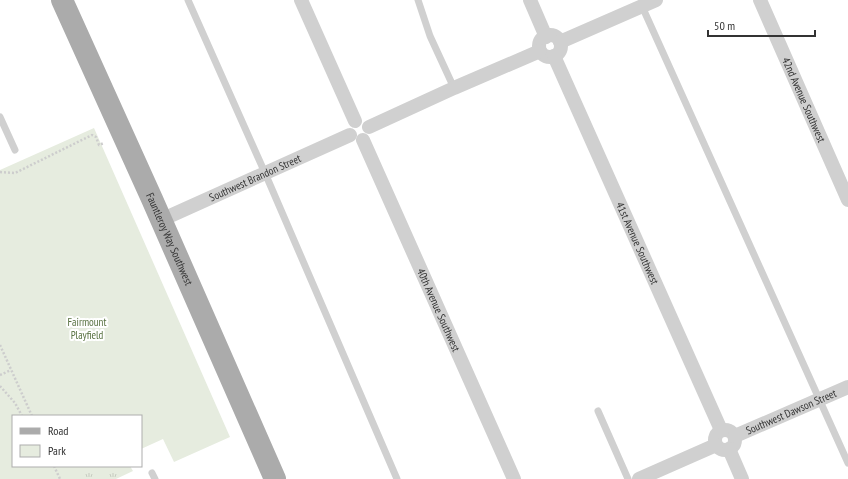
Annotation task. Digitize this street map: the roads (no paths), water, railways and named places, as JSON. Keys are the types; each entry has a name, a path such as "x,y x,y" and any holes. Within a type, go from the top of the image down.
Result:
{"main road":[{"name":"Fauntleroy Way Southwest","path":"62,0 161,220 274,479"}],"street":[{"path":"302,0 355,121"},
{"path":"530,0 546,36"},
{"path":"560,42 641,3 656,0"},
{"name":"42nd Avenue Southwest","path":"760,0 848,200"},
{"path":"546,36 553,36 559,40 560,50 554,56 546,56 540,51 540,42 546,36"},
{"path":"369,127 540,51"},
{"name":"41st Avenue Southwest","path":"554,56 721,430"},
{"path":"355,121 364,121 369,127 369,135 363,140 354,140 350,135 350,127 355,121"},
{"name":"Southwest Brandon Street","path":"161,220 350,135"},
{"name":"40th Avenue Southwest","path":"363,140 514,479"},
{"name":"Southwest Dawson Street","path":"735,436 848,387"},
{"path":"639,479 723,447 735,444 735,436 729,430 721,430 715,436 723,447 742,479"}],"lane":[{"path":"188,0 265,173 397,479"},
{"path":"418,0 430,36 454,88"},
{"path":"641,3 848,463"},
{"path":"0,117 14,150"},
{"path":"598,411 628,479"}],"park label":[{"name":"Fairmount Playfield","path":"87,328"}]}
